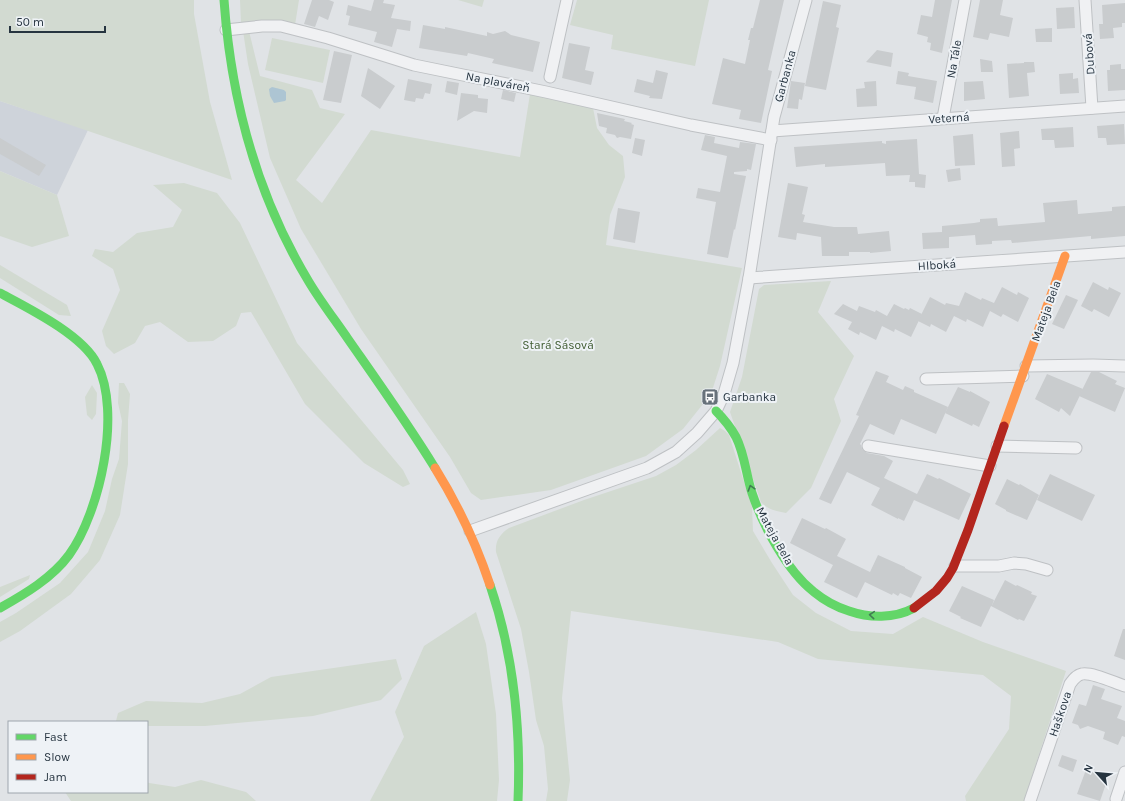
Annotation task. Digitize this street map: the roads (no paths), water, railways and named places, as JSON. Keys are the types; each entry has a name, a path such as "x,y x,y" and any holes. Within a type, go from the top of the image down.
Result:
{"street":[{"path":"224,0 226,30 237,103 257,170 277,218 300,265 324,305 424,451 453,499 470,532 485,569 502,625 514,686 518,721 518,801"},
{"path":"550,77 567,0"},
{"name":"Garbanka","path":"470,532 647,468 676,452 697,433 716,411 724,394 733,363 749,278 779,96 806,0"},
{"name":"Na Tále","path":"943,118 965,0"},
{"name":"Dubová","path":"1085,0 1092,108"},
{"name":"Na plaváreň","path":"226,30 262,26 281,26 328,38 414,65 546,92 691,125 772,135"},
{"name":"Veterná","path":"772,135 943,118 1125,106"},
{"name":"Hlboká","path":"749,278 1125,252"},
{"name":"Mateja Bela","path":"716,411 728,424 737,439 752,493 768,528 779,549 804,583 823,598 838,607 855,613 872,616 889,616 910,610 928,598 943,583 955,566 1065,256"},
{"path":"0,293 30,309 79,343 90,353 98,364 103,377 108,409 104,460 100,482 95,504 80,538 70,554 58,568 44,580 0,608"},
{"path":"926,379 1093,365 1125,366"},
{"path":"868,446 990,466"},
{"path":"998,446 1076,448"},
{"path":"955,566 999,566 1026,564 1047,570"},
{"name":"Haškova","path":"1030,801 1070,684 1074,678 1081,674 1088,674 1125,686"},
{"path":"1116,799 1125,772"}],"water":[{"path":"272,87 284,90 286,92 285,101 274,103 270,96 269,89"}],"place":[{"name":"Garbanka","path":"710,397"}],"park label":[{"name":"Stará Sásová","path":"558,345"}]}
